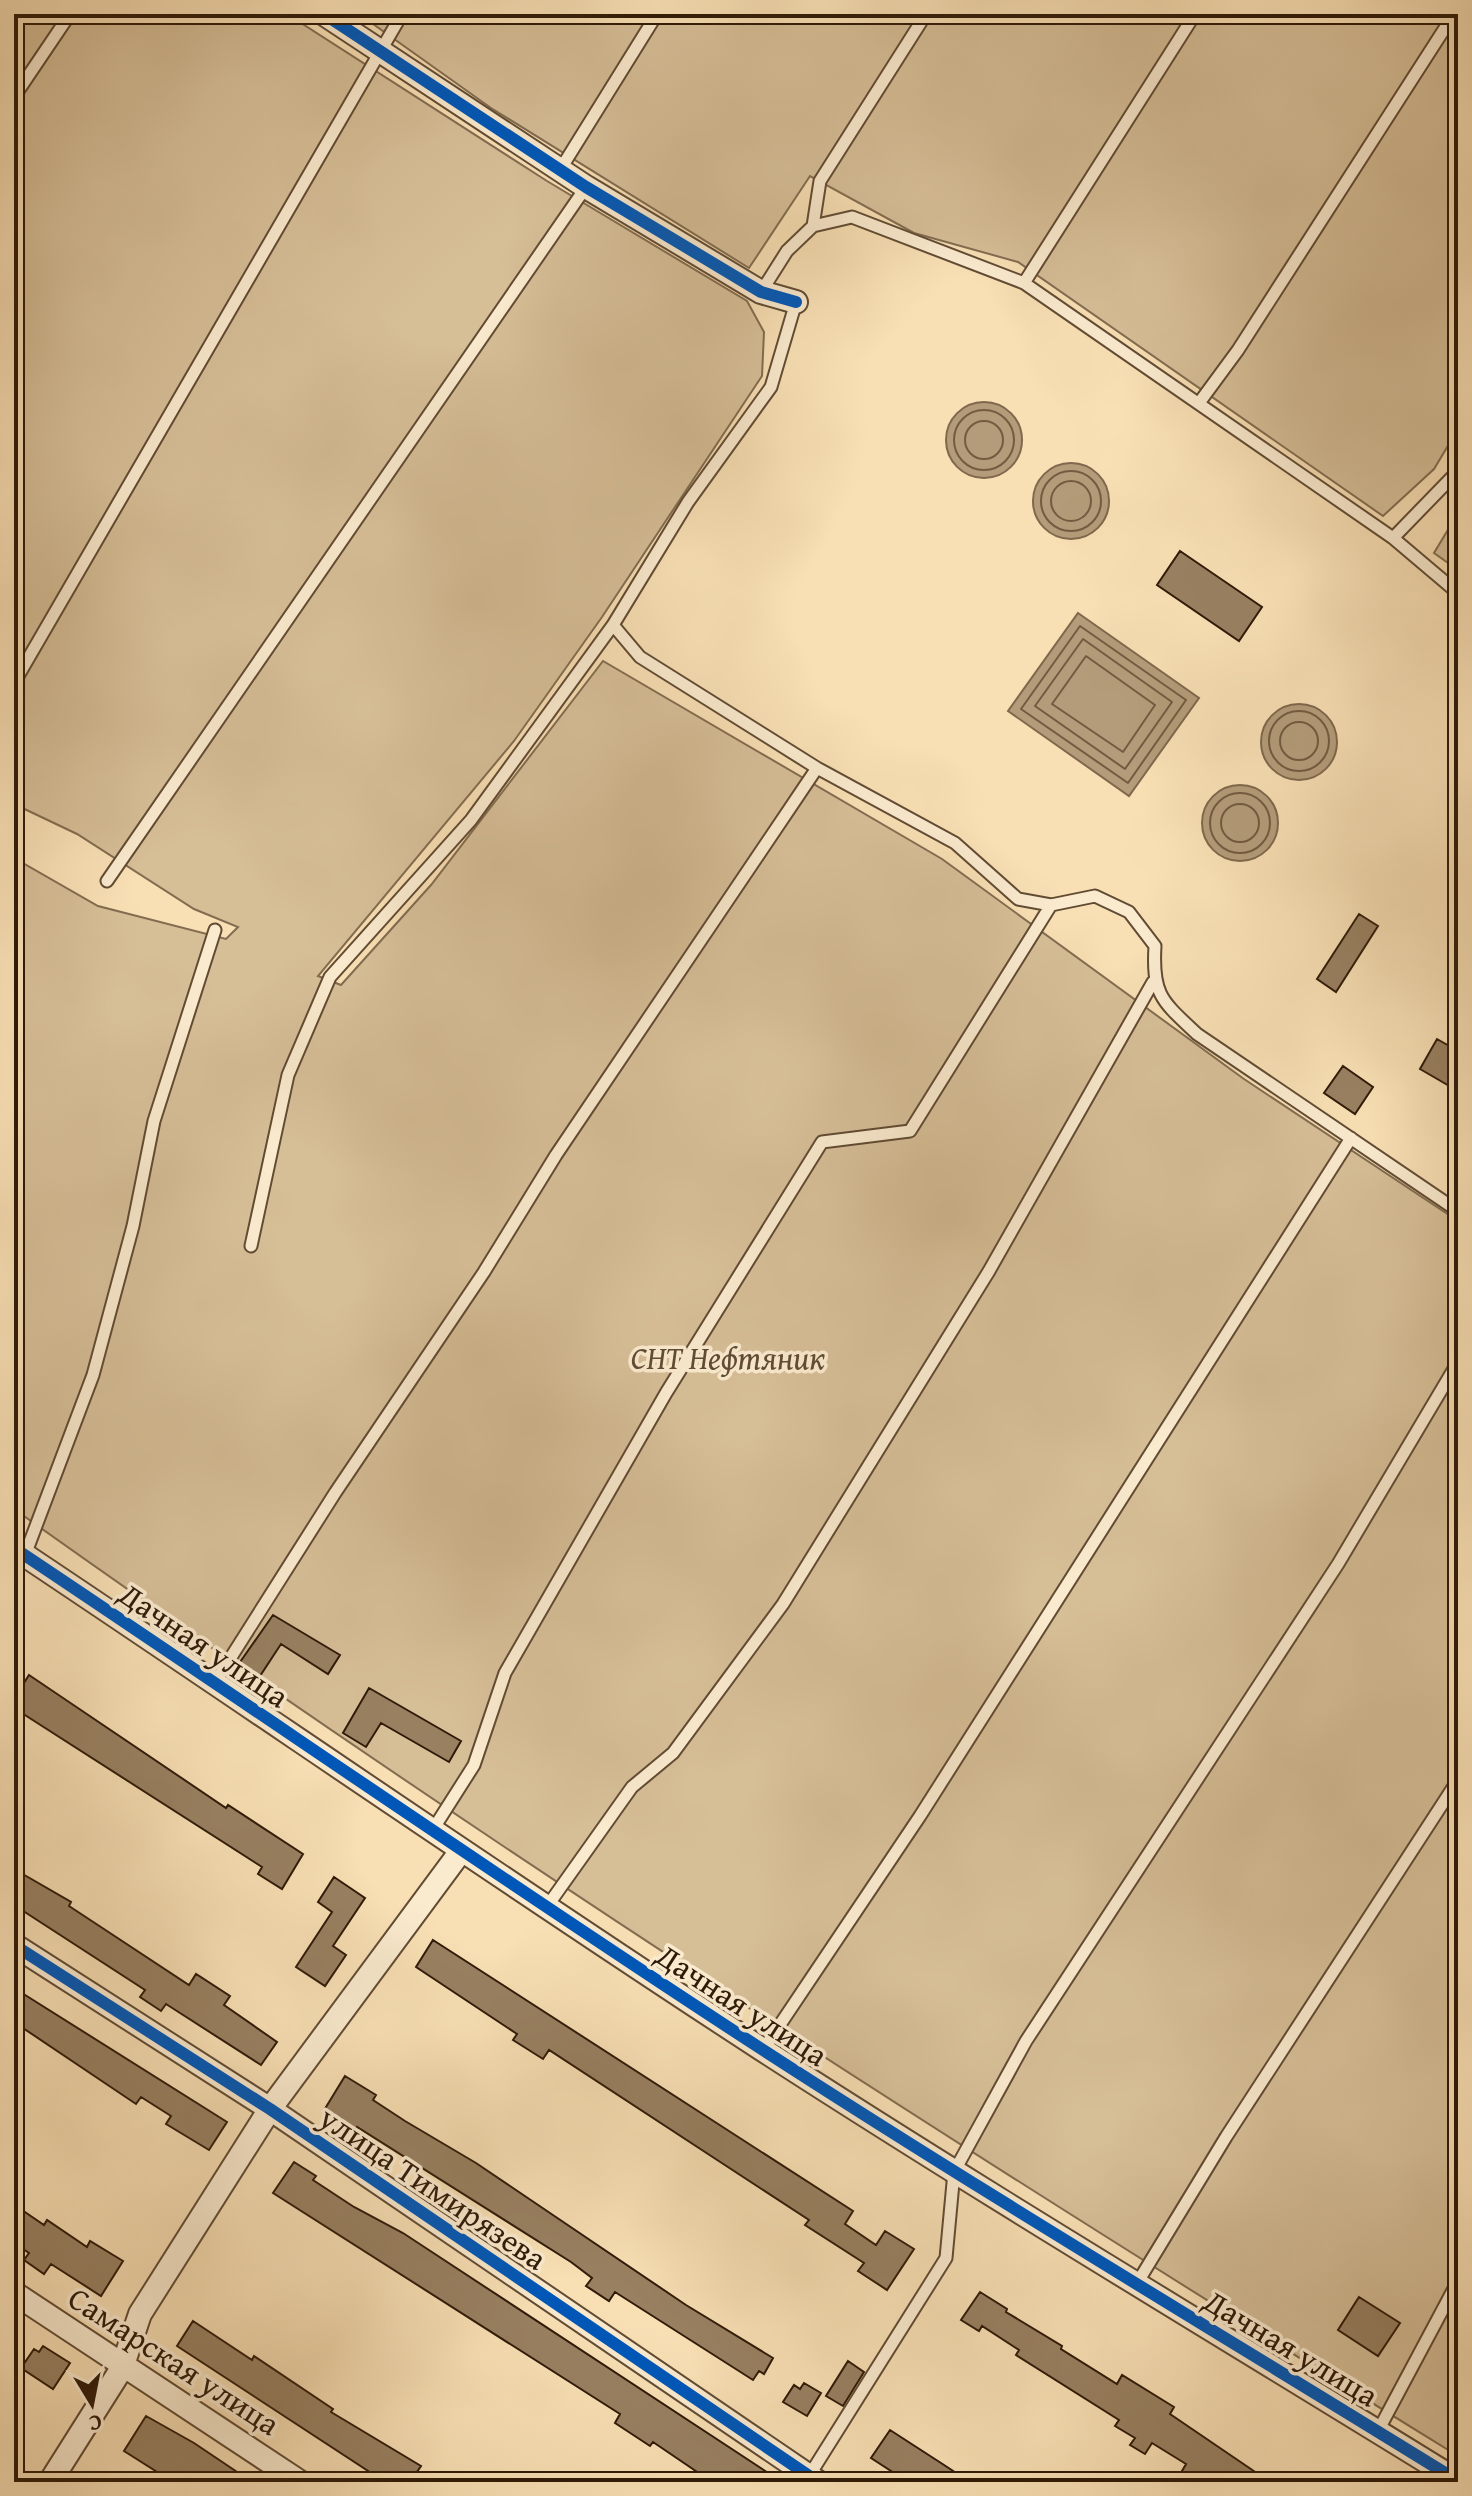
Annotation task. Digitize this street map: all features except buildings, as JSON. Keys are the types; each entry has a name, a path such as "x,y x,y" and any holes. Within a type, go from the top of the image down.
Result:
{"street":[{"path":"324,14 380,48 586,187 761,292 796,302"},
{"name":"Дачная улица","path":"18,1558 214,1684 763,2050 1136,2285 1458,2481"},
{"path":"50,2482 122,2368 140,2314 270,2109 461,1851"},
{"name":"улица Тимирязева","path":"14,1945 270,2109 813,2479"},
{"name":"Самарская улица","path":"14,2293 122,2368 300,2482"}],"lane":[{"path":"14,97 70,14"},
{"path":"14,683 402,14"},
{"path":"560,170 657,14"},
{"path":"813,226 820,181 926,14"},
{"path":"1024,283 1195,14"},
{"path":"1199,403 1238,350 1454,14"},
{"path":"107,881 586,187"},
{"path":"761,292 787,251 813,226 852,217 1024,283 1393,538 1458,593"},
{"path":"251,1246 288,1075 330,977 471,820 613,625 688,502 771,387 796,302"},
{"path":"1393,538 1458,471"},
{"path":"546,1908 632,1787 673,1753 783,1604 989,1271 1153,982 1155,946 1129,912 1095,896 1051,905 1018,899 955,843 817,768 640,657 613,625"},
{"path":"214,1684 335,1493 484,1272 556,1155 817,768"},
{"path":"431,1831 474,1765 505,1673 666,1393 822,1142 910,1131 1051,905"},
{"path":"18,1558 57,1477 93,1375 133,1226 154,1121 215,930"},
{"path":"1153,982 1169,1008 1197,1034 1458,1211"},
{"path":"763,2050 920,1816 1351,1138"},
{"path":"813,2479 946,2258 954,2172 1026,2041 1338,1564 1458,1362"},
{"path":"1136,2285 1226,2137 1458,1780"},
{"path":"1378,2431 1458,2281"}],"green space":[{"name":"СНТ Нефтяник","path":"14,14 287,14 547,181 747,301 764,332 762,376 602,617 514,741 318,976 341,985 431,885 603,661 942,859 1244,1079 1458,1221 1458,2456 909,2112 548,1876 14,1509 14,858 98,906 226,939 238,927 194,909 77,834 14,804"},
{"path":"359,14 1458,14 1458,429 1434,469 1383,516 1018,262 914,233 810,176 749,268 491,108"},
{"path":"1458,513 1458,570 1434,553"}],"water":[{"path":"984,402 998,405 1011,413 1019,426 1022,440 1019,454 1011,467 998,475 984,478 970,475 957,467 949,454 946,440 949,426 957,413 970,405"},
{"path":"1071,463 1085,466 1098,474 1106,487 1109,501 1106,515 1098,528 1085,536 1071,539 1057,536 1044,528 1036,515 1033,501 1036,487 1044,474 1057,466"},
{"path":"1078,613 1199,698 1129,796 1008,711"},
{"path":"1299,704 1313,707 1326,715 1334,728 1337,742 1334,756 1326,769 1313,777 1299,780 1285,777 1272,769 1264,756 1261,742 1264,728 1272,715 1285,707"},
{"path":"1240,785 1254,788 1267,796 1275,809 1278,823 1275,837 1267,850 1254,858 1240,861 1226,858 1213,850 1205,837 1202,823 1205,809 1213,796 1226,788"}],"cycle path":[{"path":"324,14 586,187 761,292 796,302"},
{"path":"14,1548 760,2048 1020,2213 1458,2481"},
{"path":"14,1945 270,2109 818,2482"}]}
